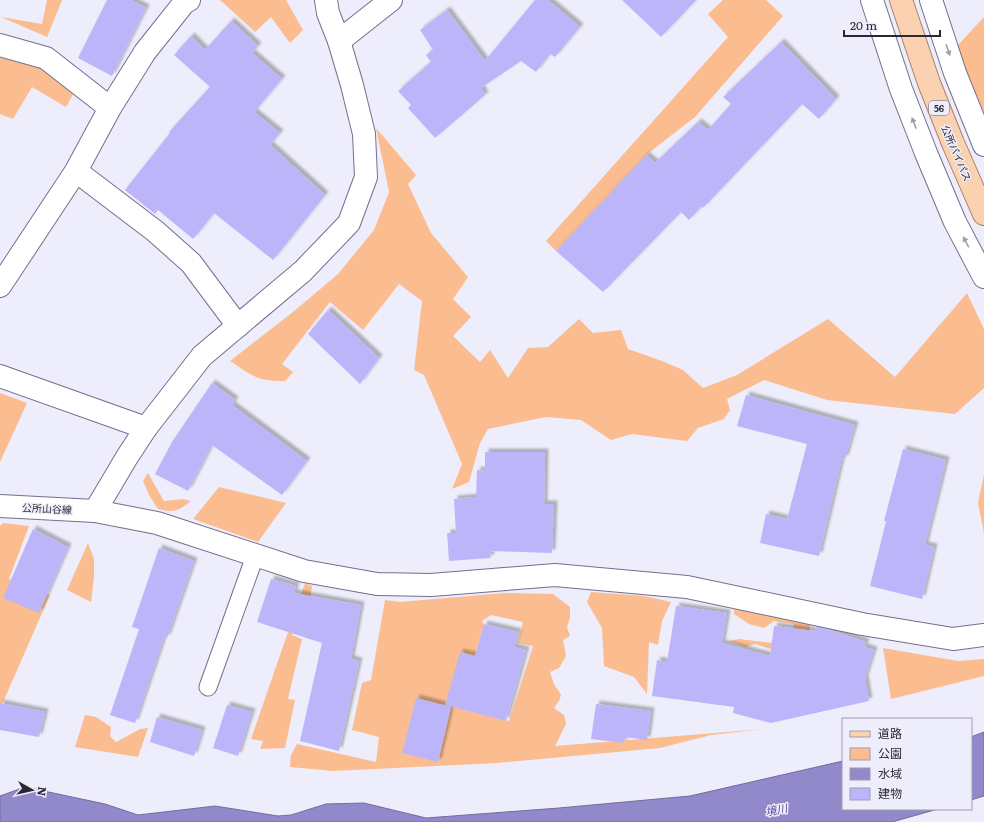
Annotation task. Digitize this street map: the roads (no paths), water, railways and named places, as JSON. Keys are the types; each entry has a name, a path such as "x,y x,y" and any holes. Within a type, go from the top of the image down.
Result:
{"main road":[{"name":"公所バイパス","path":"901,0 929,84 984,214"}],"street":[{"path":"0,286 76,171 110,108 145,52 184,3 189,0"},
{"path":"95,511 146,428 202,356 303,271 350,223 366,177 364,134 352,85 339,41 328,13 326,0"},
{"path":"339,41 391,0"},
{"path":"872,0 902,89 926,153 955,222 984,277"},
{"path":"931,0 955,73 984,145"},
{"path":"0,45 46,58 110,108"},
{"path":"76,171 155,231 190,262 238,326"},
{"path":"0,376 146,428"},
{"name":"公所山谷線","path":"0,506 95,511 157,523 304,571 377,584 431,584 554,575 687,587 870,625 953,638 984,635"}],"lane":[{"path":"208,687 255,556"}],"water":[{"path":"984,732 984,796 972,800 972,737"},
{"name":"境川","path":"842,761 842,810 934,810 892,822 0,822 0,796 25,787 105,804 138,815 215,806 278,816 291,815 326,804 364,803 426,818 690,796"}]}
